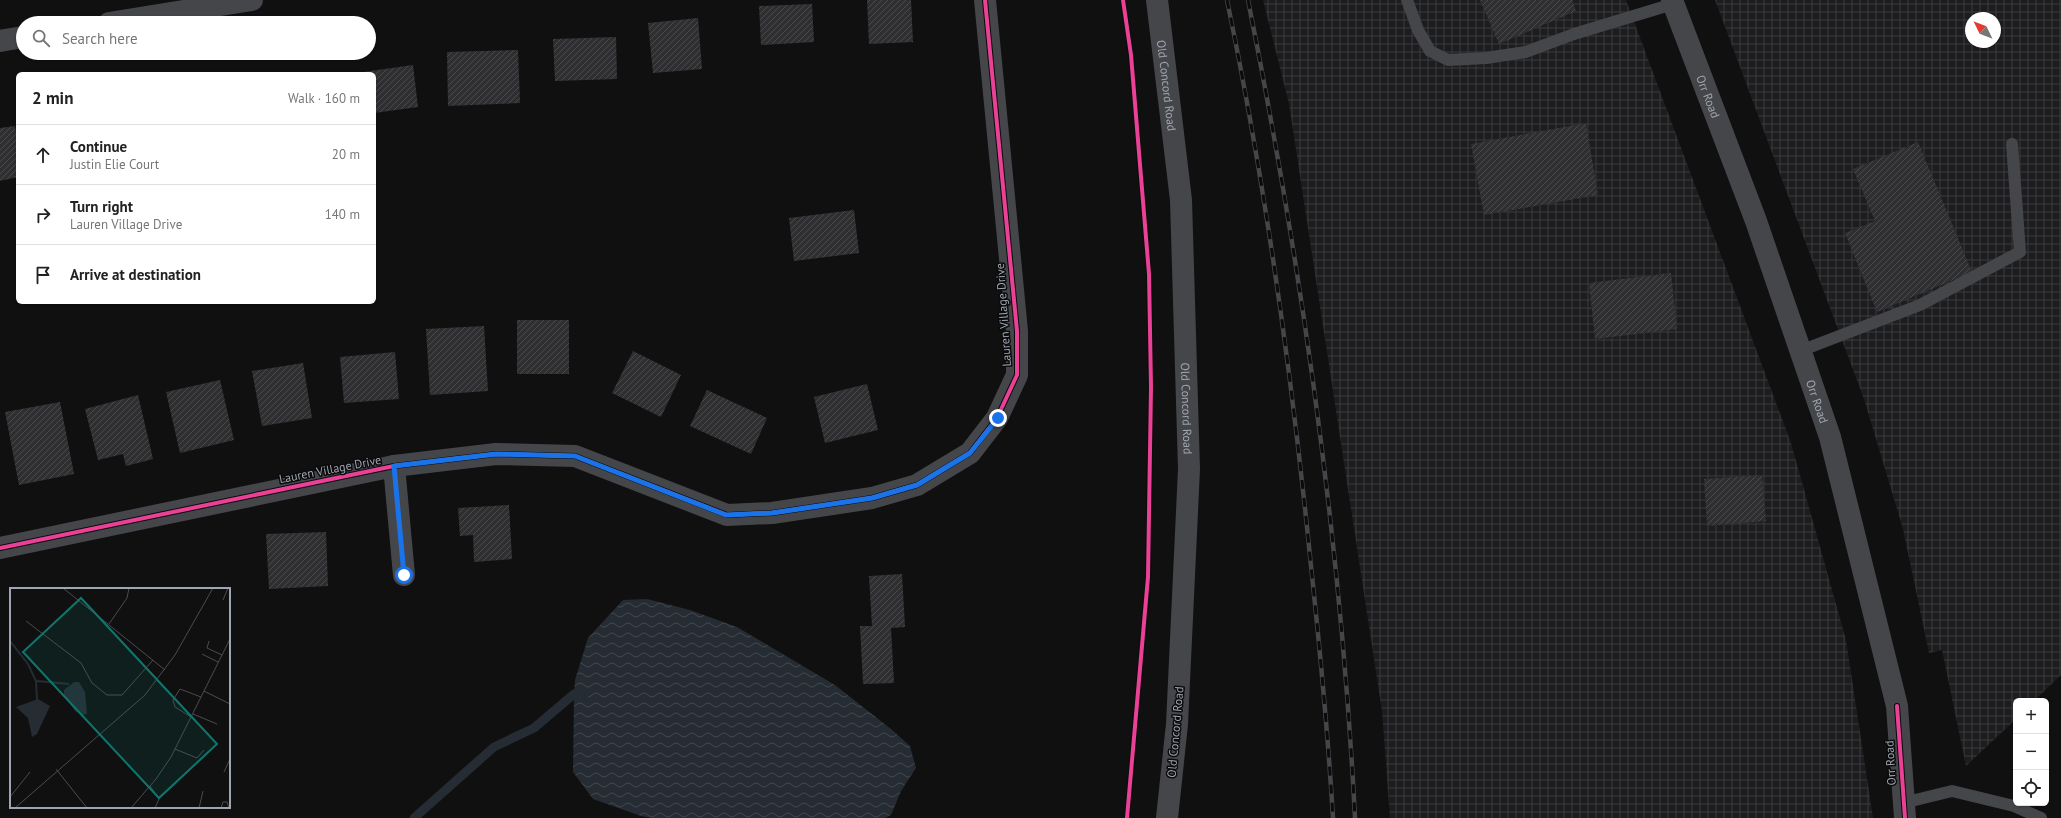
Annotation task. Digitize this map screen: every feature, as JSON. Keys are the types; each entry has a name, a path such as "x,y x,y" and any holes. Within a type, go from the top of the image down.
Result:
{"street":[{"path":"153,16 252,0"},
{"name":"Lauren Village Drive","path":"0,548 394,466 496,454 575,456 726,515 772,513 872,498 917,485 970,453 998,418 1017,375 1017,331 985,0"},
{"name":"Old Concord Road","path":"1157,0 1181,200 1189,469 1177,724 1167,818"},
{"name":"Orr Road","path":"1672,2 1756,221 1830,437 1896,699 1904,810"},
{"path":"0,41 16,38"},
{"path":"394,466 404,575"}],"lane":[{"path":"1407,0 1418,30 1430,51 1448,60 1486,58 1526,52 1574,34 1672,2"},
{"path":"1800,351 1920,306 2020,252 2012,144"},
{"path":"1904,810 1952,791 2014,806 2041,818"}],"shaded area":[{"path":"1263,0 1626,0 1791,443 1846,640 1873,818 1390,818 1382,711 1289,104"},
{"path":"1715,0 2061,0 2061,675 2037,698 2013,698 2013,722 1966,766 1942,650 1929,653 1903,529 1864,399"}],"water":[{"path":"647,599 690,610 737,627 835,685 891,729 910,746 916,768 901,791 891,815 885,818 652,818 641,816 593,799 573,772 575,680 588,638 623,600"}],"building":[{"path":"867,0 911,0 913,42 869,44"},
{"path":"1480,0 1572,0 1576,11 1499,44"},
{"path":"812,4 814,42 761,45 759,6"},
{"path":"698,18 702,69 653,73 648,23"},
{"path":"616,37 617,79 555,81 553,39"},
{"path":"518,50 520,103 448,106 447,52"},
{"path":"413,65 418,107 376,113 376,72 363,72"},
{"path":"1586,123 1598,195 1484,215 1471,144"},
{"path":"15,126 16,177 0,181 0,128"},
{"path":"1918,142 1972,272 1877,312 1845,233 1875,221 1853,169"},
{"path":"854,210 859,253 794,261 789,218"},
{"path":"1671,273 1677,329 1595,339 1589,283"},
{"path":"517,320 569,320 569,374 517,374"},
{"path":"484,326 488,391 430,395 426,329"},
{"path":"633,351 681,375 661,417 612,393"},
{"path":"395,352 399,399 344,403 340,357"},
{"path":"303,363 312,418 262,426 252,371"},
{"path":"220,380 234,440 180,453 166,392"},
{"path":"867,384 878,430 825,443 814,397"},
{"path":"707,390 767,418 751,454 690,426"},
{"path":"138,395 153,459 126,466 123,454 98,460 85,409"},
{"path":"60,402 74,474 19,485 5,412"},
{"path":"1762,475 1766,521 1707,526 1704,479"},
{"path":"509,505 512,559 474,562 473,535 460,536 458,508"},
{"path":"326,532 328,586 269,589 266,534"},
{"path":"902,574 905,627 891,628 894,683 863,684 860,626 872,626 869,576"}],"waterway":[{"path":"414,818 494,747 534,728 574,694 584,696"}],"railway":[{"path":"1227,0 1266,211 1286,353 1304,495 1318,629 1333,818"},
{"path":"1248,0 1286,203 1316,407 1340,612 1349,715 1355,818"}],"cycle path":[{"path":"0,548 394,466 496,454 575,456 727,515 772,513 872,498 917,485 970,453 997,418 1017,375 1017,331 985,0"},
{"path":"1123,0 1131,55 1149,274 1151,387 1148,577 1127,818"},
{"path":"1897,706 1905,818"}],"route":[{"path":"404,575 394,466 496,454 575,456 726,515 772,513 872,498 917,485 970,453 998,418"}]}
